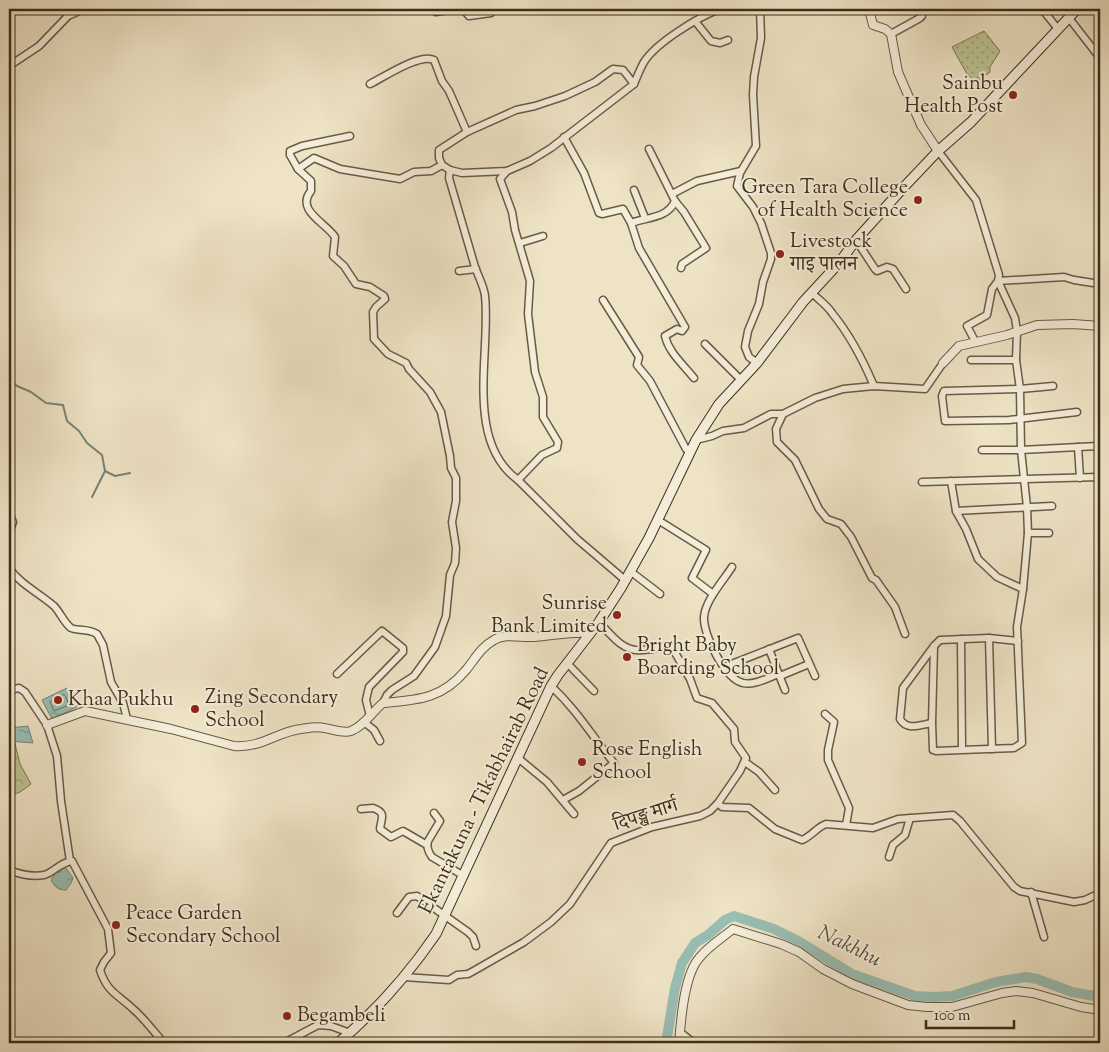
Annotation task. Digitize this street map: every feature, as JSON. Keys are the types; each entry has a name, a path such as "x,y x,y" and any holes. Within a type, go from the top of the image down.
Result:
{"main road":[{"name":"Ekantakuna - Tikabhairab Road","path":"338,1043 370,1014 404,977 436,934 551,686 599,622 625,580 658,520 689,452 719,404 757,363 856,240 938,151 971,122 1077,9"}],"street":[{"path":"9,66 40,46 68,16 84,9"},
{"path":"433,9 436,12 453,9"},
{"path":"463,9 470,16 491,13"},
{"path":"634,84 622,70 613,69 595,82 565,96 516,110 467,132 439,150 439,158 442,165 450,170 462,173 507,171 540,156 634,84 644,62 659,45 708,11 720,9"},
{"path":"757,363 749,356 745,347 748,331 759,304 771,253 761,223 737,186 741,171 756,146 753,95 754,77 761,38 760,9"},
{"path":"869,9 873,25 885,29 892,34 898,72 921,124 938,151 976,200 999,275 998,281 992,289 988,315 968,326 975,341"},
{"path":"892,34 920,18 922,16 920,9"},
{"path":"1042,9 1058,29"},
{"path":"1069,18 1100,58"},
{"path":"695,21 711,41 720,42 728,40"},
{"path":"370,84 400,68 430,58 434,60 442,81 450,91 467,132"},
{"path":"48,726 85,711 244,747 253,746 299,729 322,727 349,732 360,727 383,703 387,695 414,676 432,653 446,616 450,575 455,563 456,548 452,522 456,501 456,478 451,468 443,420 435,400 406,363 388,354 374,339 373,312 385,299 384,296 370,287 356,284 344,266 333,256 335,237 312,215 306,204 307,197 311,191 311,181 298,168 290,155 290,151 302,146 350,136"},
{"path":"564,137 584,173 599,213 623,209 631,223 639,248 685,327 682,331 677,329 665,336 666,344 694,378"},
{"path":"649,149 673,198 706,248 682,264 681,268"},
{"path":"298,168 314,158 340,169 400,179 414,172 431,170 442,165"},
{"path":"450,170 449,178 485,294 484,400 489,439 511,475 577,538 625,580"},
{"path":"507,171 500,179 512,212 530,281 528,314 535,372 543,397 542,417 558,442 557,448 542,455 518,480"},
{"path":"631,223 668,212 673,198 697,181 741,171"},
{"path":"634,190 645,218"},
{"path":"520,243 543,236"},
{"path":"856,240 875,270 887,267 893,269 906,289"},
{"path":"459,271 476,268"},
{"path":"998,281 1064,277 1100,284"},
{"path":"934,646 933,750 1014,748 1022,743 1017,627 1023,589 1028,533 1027,507 1021,450 1020,389 1016,360 1017,331 1015,318 998,281"},
{"path":"812,293 831,311 842,326 863,360 874,386"},
{"path":"603,300 639,356 637,365 650,381 689,452"},
{"path":"696,440 723,431 744,428 771,414 783,414 815,398 842,389 874,386 925,388 958,346 975,341 1006,335 1037,325 1100,326"},
{"path":"705,344 741,380"},
{"path":"971,360 1016,360"},
{"path":"1053,386 944,391 942,396 946,421 1020,419 1077,412"},
{"path":"783,414 776,429 776,442 795,460 819,510 827,519 841,524 851,536 872,578 876,580 894,608 905,634"},
{"path":"982,450 1098,446"},
{"path":"1078,447 1080,478"},
{"path":"922,482 1098,477"},
{"path":"952,481 956,511 966,529 978,559 996,577 1023,589"},
{"path":"956,511 1052,506"},
{"path":"9,513 13,522 9,533"},
{"path":"658,520 706,550 692,578 713,594"},
{"path":"1028,533 1049,533"},
{"path":"732,567 713,594 704,616 706,634 730,676 741,683 749,684 809,664"},
{"path":"9,568 11,576 53,606 72,628 84,629 98,634 103,645 111,682 123,703 127,719"},
{"path":"630,571 660,594"},
{"path":"599,622 617,642 634,650 669,646 673,649 690,679 697,698 704,702 712,703 734,729 735,742 746,758 718,803 722,807 749,808 775,828 802,840 826,824 873,828 898,819 953,815 960,821 1007,881 1020,891 1074,902 1085,900 1100,893"},
{"path":"337,674 382,631 403,648 403,652 369,687 366,700 367,719 380,741"},
{"path":"383,703 420,700 444,690 456,682 478,653 495,640 508,636 532,637 574,632 590,633"},
{"path":"724,667 798,638 815,676"},
{"path":"961,638 962,749"},
{"path":"932,723 908,727 904,726 900,719 902,688 934,646 944,639 989,638 1018,641"},
{"path":"989,638 992,748"},
{"path":"769,649 785,690"},
{"path":"567,663 594,691"},
{"path":"551,686 580,716 595,740 614,763 579,791 563,800"},
{"path":"10,689 19,688 25,692 48,726 57,756 61,801 70,861 108,929 111,953 100,970 103,982 133,1009 164,1043"},
{"path":"825,714 834,722 828,760 849,808 846,825"},
{"path":"518,758 535,771 574,814"},
{"path":"745,762 759,772 775,790"},
{"name":"दिपङ्ख मार्ग","path":"404,977 448,980 457,975 468,974 524,942 551,922 570,904 612,843 652,827 700,816 718,803"},
{"path":"360,810 373,808 381,813 383,819 380,829 393,837 403,831 427,845 432,857 464,876"},
{"path":"427,845 440,821 434,813"},
{"path":"890,857 893,845 905,835 910,818"},
{"path":"9,870 19,874 45,875 62,863 72,862"},
{"path":"1031,892 1044,937"},
{"path":"397,913 409,897 417,896 468,932 473,937 476,946"},
{"path":"679,1043 685,999 694,966 700,957 733,929 781,944 799,952 823,969 852,984 908,1004 927,1007 952,1007 1016,991 1033,993 1075,1006 1100,1010"},
{"path":"284,1043 318,1025 331,1026 350,1033"},
{"path":"680,1032 694,1043"}],"green space":[{"path":"984,31 1000,51 990,67 990,72 976,82 967,74 952,47"},
{"path":"9,736 13,736 20,764 31,784 20,792 9,796"}],"water":[{"path":"67,688 77,707 52,719 42,700"},
{"path":"28,726 33,743 9,741 9,728"},
{"path":"65,867 73,878 66,890 57,888 51,880 56,872"}],"waterway":[{"path":"9,378 17,386 31,392 46,403 63,405 67,421 79,431 87,443 102,455 105,471 92,497"},
{"path":"105,471 115,476 130,473"},
{"name":"Nakhhu","path":"666,1043 675,988 682,963 695,943 708,935 725,920 734,916 774,929 800,942 852,974 915,996 952,996 996,982 1026,977 1037,979 1072,992 1100,997"}],"place":[{"name":"Sainbu Health Post","path":"1013,95"},
{"name":"Green Tara College of Health Science","path":"918,200"},
{"name":"Livestock गाइ पालन","path":"780,254"},
{"name":"Sunrise Bank Limited","path":"617,615"},
{"name":"Bright Baby Boarding School","path":"627,657"},
{"name":"Khaa Pukhu","path":"58,700"},
{"name":"Zing Secondary School","path":"195,709"},
{"name":"Rose English School","path":"582,762"},
{"name":"Peace Garden Secondary School","path":"116,925"},
{"name":"Begambeli","path":"287,1016"}]}
